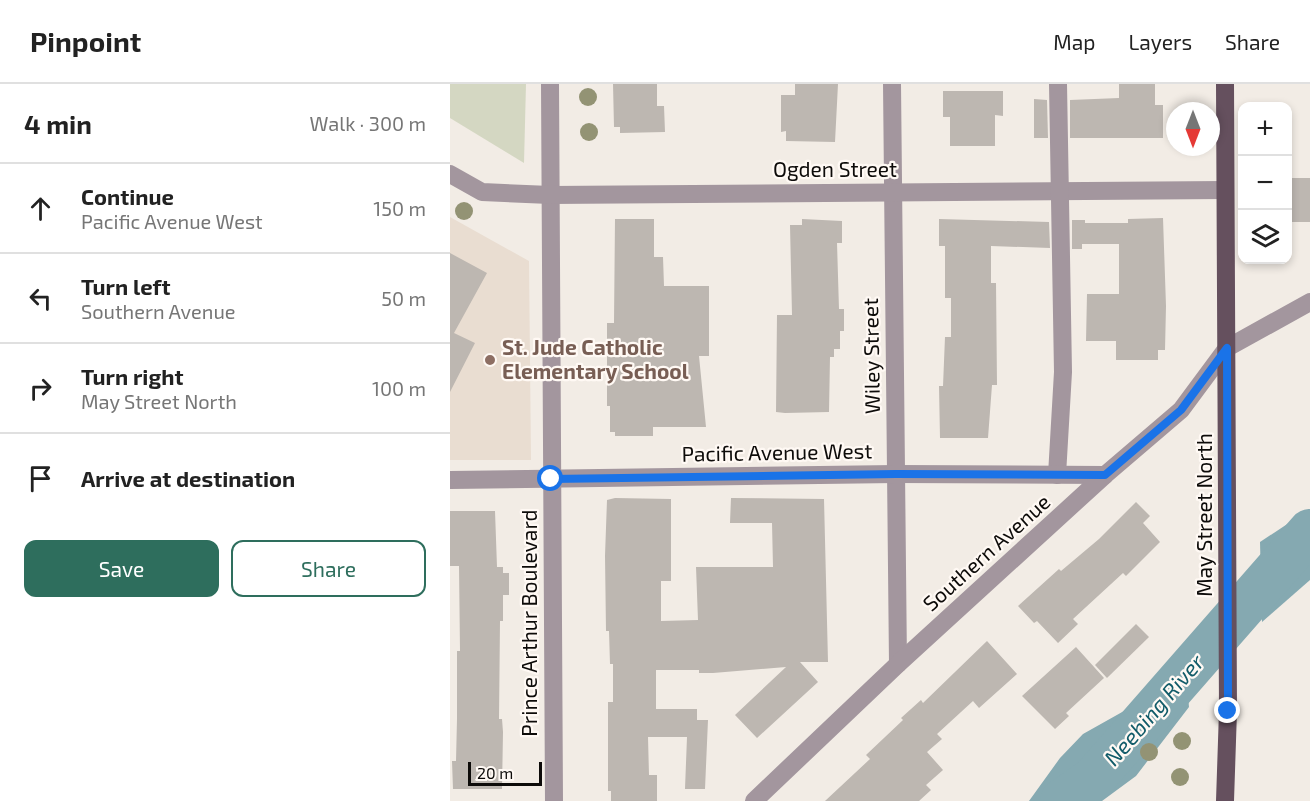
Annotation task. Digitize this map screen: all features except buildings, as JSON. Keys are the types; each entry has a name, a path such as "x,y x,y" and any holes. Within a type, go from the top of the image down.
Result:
{"main road":[{"name":"May Street North","path":"1225,84 1228,711 1226,801"}],"street":[{"name":"Prince Arthur Boulevard","path":"550,84 554,801"},
{"name":"Wiley Street","path":"892,84 898,664"},
{"path":"1057,475 1063,372 1058,84"},
{"name":"Ogden Street","path":"450,174 482,192 550,195 1225,190"},
{"name":"Southern Avenue","path":"754,801 898,664 1105,475 1181,410 1227,348 1310,303"},
{"name":"Pacific Avenue West","path":"450,480 896,474 1105,475"}],"shaded area":[{"name":"St. Jude Catholic Elementary School","path":"450,217 529,261 531,460 450,460"}],"green space":[{"path":"450,84 526,84 524,163 450,118"}],"water":[{"path":"1310,509 1310,580 1262,622 1260,542"},
{"path":"1185,663 1189,707 1136,776 1102,801 1029,801 1060,758 1083,734 1181,679"}],"waterway":[{"name":"Neebing River","path":"1062,801 1093,779 1310,531"}],"place":[{"name":"St. Jude Catholic Elementary School","path":"490,360"}],"route":[{"path":"551,479 896,474 1105,475 1181,410 1227,348 1228,711"}]}
